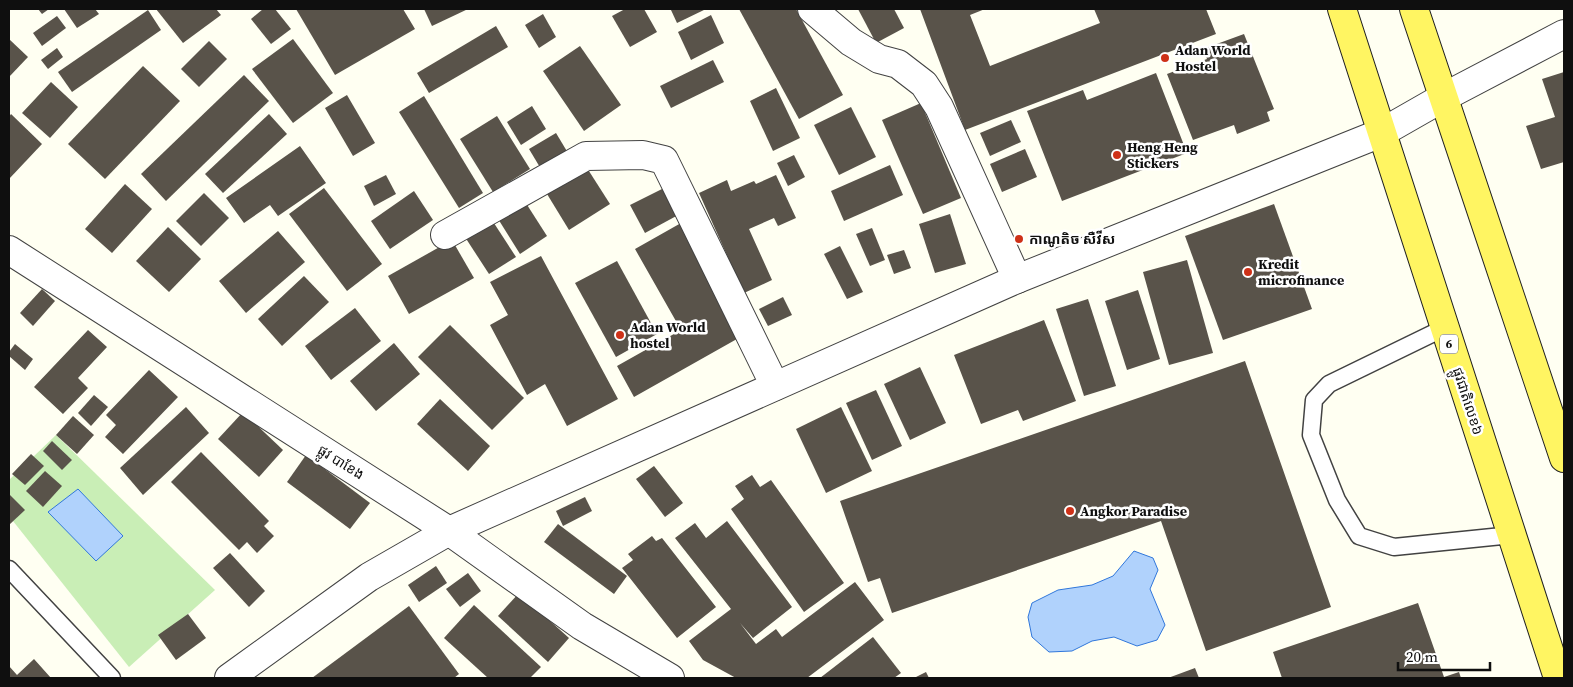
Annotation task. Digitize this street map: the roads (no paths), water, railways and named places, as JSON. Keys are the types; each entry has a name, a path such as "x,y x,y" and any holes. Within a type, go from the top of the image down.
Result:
{"main road":[{"name":"ផ្លូវជាតិលេខ៦","path":"1342,9 1558,678"},
{"path":"1414,9 1564,458"}],"street":[{"path":"812,9 851,42 879,59 898,64 924,84 939,107 1017,279"},
{"path":"229,678 369,577 449,531 1017,279 1381,133 1444,97 1564,34"},
{"path":"445,235 586,156 643,155 664,160 775,386"},
{"name":"ផ្លូវ បាខែង","path":"9,250 449,531 582,626 670,678"}],"lane":[{"path":"1444,328 1329,384 1314,400 1312,435 1337,500 1359,536 1394,547 1512,535"},
{"path":"9,569 112,678"}],"water":[{"path":"78,489 123,536 96,561 48,512"},
{"path":"1134,551 1153,558 1158,570 1150,589 1165,625 1157,640 1137,646 1114,637 1092,641 1072,651 1049,652 1032,637 1028,617 1032,603 1058,590 1092,585 1113,576"}],"place":[{"name":"Adan World Hostel","path":"1165,58"},
{"name":"Heng Heng Stickers","path":"1117,155"},
{"name":"កាណូតិច សឺវីស","path":"1019,239"},
{"name":"Kredit microfinance","path":"1248,272"},
{"name":"Adan World hostel","path":"620,335"},
{"name":"Angkor Paradise","path":"1070,511"}]}
